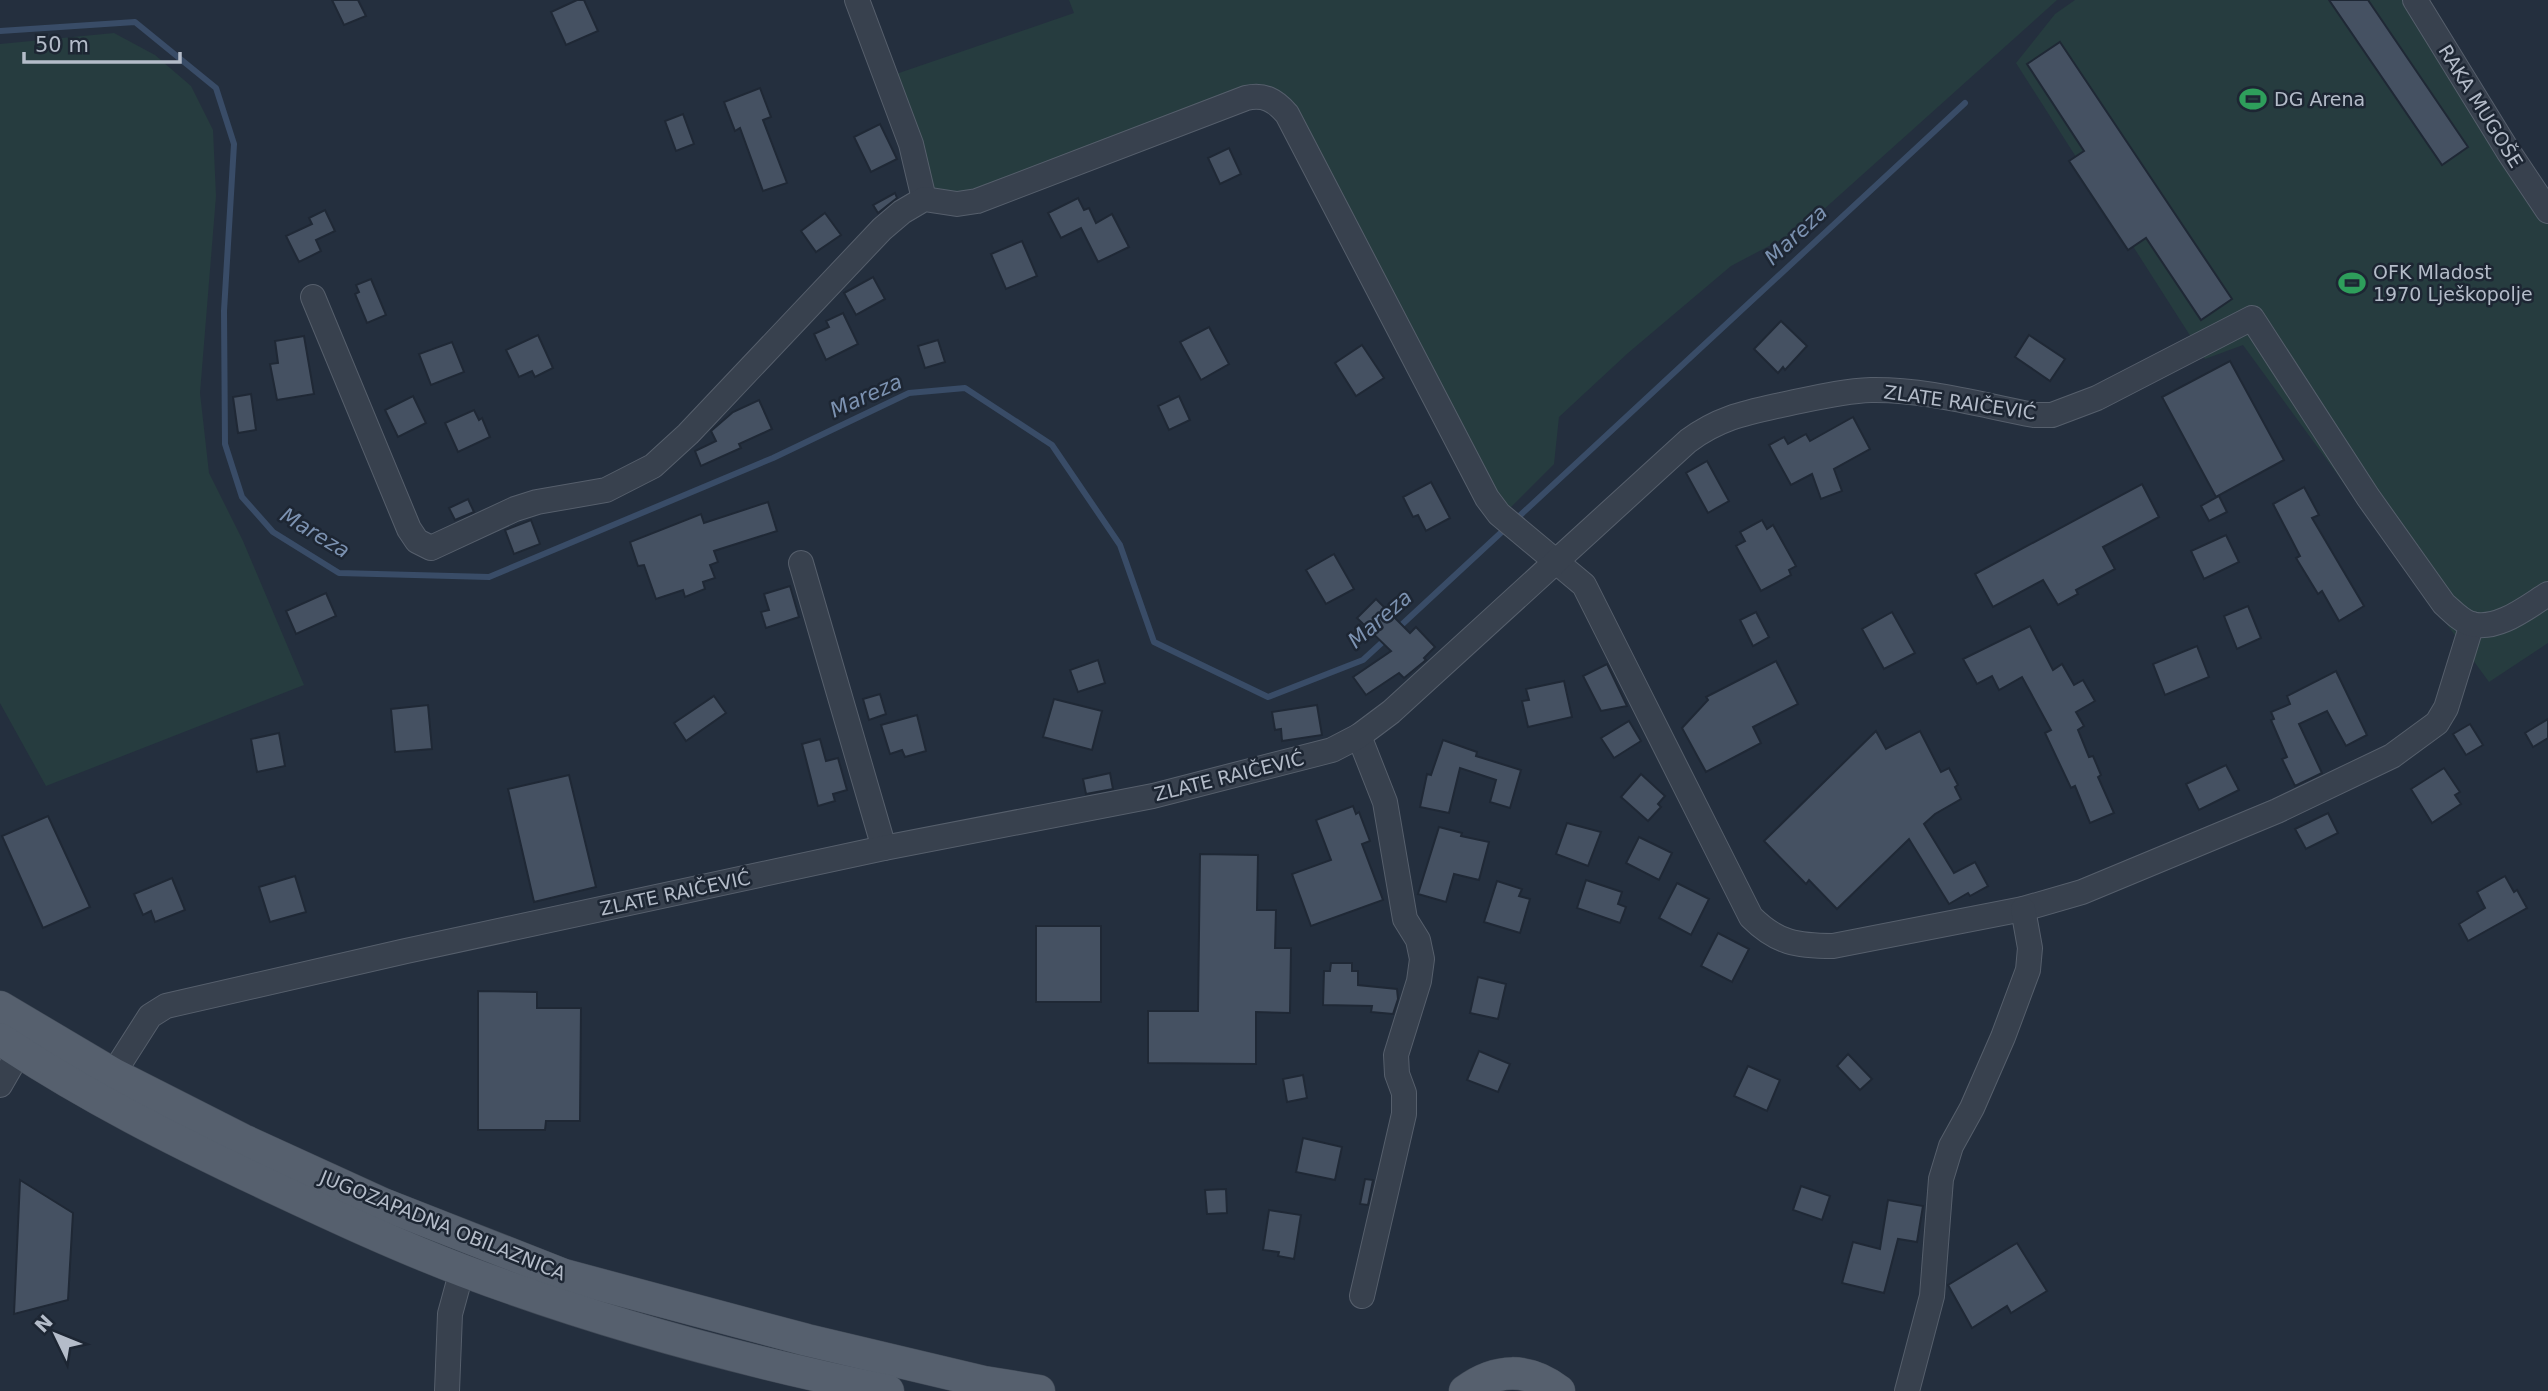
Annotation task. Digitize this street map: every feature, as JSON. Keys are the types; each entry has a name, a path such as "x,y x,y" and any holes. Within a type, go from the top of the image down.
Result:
{"main road":[{"name":"JUGOZAPADNA OBILAZNICA","path":"0,1007 168,1104 335,1183 461,1236 564,1275 807,1340 984,1382 1039,1391"},
{"name":"JUGOZAPADNA OBILAZNICA","path":"10,1045 130,1116 216,1160 377,1235 462,1270 581,1312 765,1363 888,1391"},
{"path":"1465,1391 1494,1374 1512,1372 1530,1374 1559,1391"}],"street":[{"path":"857,0 911,144 924,199"},
{"name":"RAKA MUGOŠE","path":"2415,0 2548,211"},
{"path":"313,297 409,529 417,541 431,548 515,509 537,502 606,490 653,466 688,434 882,229 902,212 924,199 957,204 977,201 1246,97 1258,95 1271,99 1287,114 1487,498 1518,532 1584,585 1751,917 1767,932 1806,946 1833,946 2023,909 2082,891 2265,816 2392,756 2437,723 2446,708 2472,624 2496,623 2548,594"},
{"name":"ZLATE RAIČEVIĆ","path":"113,1074 150,1016 166,1006 406,951 884,848 1153,796 1332,750 1359,736 1391,712 1688,441 1707,427 1743,413 1840,393 1903,391 2034,415 2052,415 2097,398 2252,318 2368,497 2437,593 2457,615 2472,624"},
{"path":"801,563 884,848"},
{"path":"1359,736 1385,802 1405,919 1418,940 1422,959 1419,981 1396,1055 1397,1074 1404,1093 1404,1114 1362,1296"},
{"path":"1907,1391 1932,1296 1941,1179 1951,1146 1972,1108 1998,1049 2028,971 2030,948 2023,909"},
{"path":"0,1085 10,1045"},
{"path":"447,1391 450,1314 462,1270"}],"green space":[{"path":"1069,0 2057,0 1803,228 1731,266 1628,353 1559,417 1554,464 1505,513 1269,89 974,193 935,189 896,74 1074,13"},
{"name":"OFK Mladost 1970 Lješkopolje","path":"2075,0 2403,0 2548,222 2548,643 2489,682 2243,345 2205,359 2016,63 2055,14"},
{"path":"114,33 155,55 191,86 213,130 216,196 200,393 209,473 243,541 304,685 46,786 0,703 0,44"}],"building":[{"path":"332,0 358,0 366,16 344,25"},
{"path":"577,0 584,0 598,31 566,45 551,12"},
{"path":"2329,0 2368,0 2468,147 2442,165"},
{"path":"2060,42 2232,299 2201,320 2146,238 2128,250 2069,161 2084,151 2027,64"},
{"path":"760,88 771,117 763,120 787,183 763,191 740,128 735,131 724,102"},
{"path":"683,114 694,144 676,151 665,121"},
{"path":"880,124 897,159 871,172 854,137"},
{"path":"1229,148 1241,174 1220,184 1208,158"},
{"path":"895,193 897,198 878,213 873,205"},
{"path":"1078,198 1084,210 1089,208 1096,223 1112,214 1129,247 1098,262 1081,228 1061,238 1048,213"},
{"path":"325,210 335,231 316,240 321,251 299,262 286,236 312,224 309,218"},
{"path":"825,213 841,235 816,252 801,231"},
{"path":"1022,241 1037,276 1006,289 991,254"},
{"path":"873,277 885,299 856,315 844,293"},
{"path":"371,279 386,315 367,323 355,294 359,292 356,285"},
{"path":"843,313 858,344 826,360 814,334 829,327 826,321"},
{"path":"1781,321 1807,346 1785,370 1783,367 1778,373 1754,349"},
{"path":"1209,327 1229,364 1201,380 1180,342"},
{"path":"538,335 553,368 535,377 532,371 519,377 506,350"},
{"path":"2029,335 2065,359 2050,381 2015,357"},
{"path":"304,336 314,394 277,400 270,364 278,363 275,341"},
{"path":"938,340 945,362 925,368 918,346"},
{"path":"452,342 464,372 431,385 419,354"},
{"path":"1362,345 1384,378 1356,396 1335,363"},
{"path":"2230,361 2284,460 2216,497 2162,397"},
{"path":"251,394 256,430 238,433 233,397"},
{"path":"413,396 426,423 398,437 385,410"},
{"path":"1179,396 1190,420 1169,430 1158,406"},
{"path":"759,400 772,429 739,444 741,448 701,466 695,451 716,441 711,431 733,412"},
{"path":"474,410 479,420 482,418 490,437 458,452 445,423"},
{"path":"1853,417 1870,449 1834,469 1842,491 1821,499 1812,474 1791,485 1769,445 1784,437 1788,444 1806,434 1810,441"},
{"path":"1707,461 1729,501 1708,513 1686,473"},
{"path":"1431,482 1450,518 1426,531 1418,515 1413,517 1403,497"},
{"path":"2142,484 2159,517 2103,547 2115,569 2076,590 2078,594 2058,605 2043,580 1993,607 1975,574"},
{"path":"2304,487 2319,515 2312,518 2364,606 2339,621 2322,591 2318,594 2296,558 2300,556 2273,504"},
{"path":"2219,496 2227,512 2209,521 2201,506"},
{"path":"468,499 474,512 455,520 449,508"},
{"path":"768,502 777,531 714,551 718,562 710,565 715,578 703,582 705,589 685,597 683,590 656,599 644,565 638,566 630,542 701,514 704,523"},
{"path":"531,520 540,544 514,554 505,530"},
{"path":"1762,520 1767,529 1773,525 1796,566 1789,570 1791,575 1761,591 1736,546 1745,541 1740,532"},
{"path":"2226,535 2239,562 2204,579 2191,551"},
{"path":"1334,554 1354,589 1326,604 1306,570"},
{"path":"790,586 799,617 766,628 761,612 769,610 764,594"},
{"path":"326,593 336,616 296,634 286,611"},
{"path":"1376,599 1410,633 1416,627 1435,647 1424,658 1426,660 1404,678 1399,673 1366,695 1353,677 1391,651 1357,618"},
{"path":"2248,606 2261,638 2237,649 2224,616"},
{"path":"1756,612 1769,637 1753,646 1740,620"},
{"path":"1892,612 1915,653 1884,669 1862,629"},
{"path":"2030,626 2053,670 2062,664 2074,685 2083,680 2095,701 2076,712 2084,726 2078,730 2089,757 2093,756 2101,775 2098,777 2114,813 2090,823 2075,786 2071,788 2045,733 2051,730 2022,677 1999,690 1992,676 1977,684 1963,659"},
{"path":"2197,646 2209,677 2165,695 2153,664"},
{"path":"1098,660 1105,683 1078,692 1070,670"},
{"path":"1776,661 1798,704 1753,727 1761,743 1706,772 1682,728 1708,700 1706,697"},
{"path":"1607,664 1627,706 1601,711 1583,676"},
{"path":"2336,671 2367,735 2346,746 2327,711 2299,724 2322,773 2295,786 2282,759 2287,757 2271,720 2274,719 2271,712 2290,704 2287,696"},
{"path":"1564,681 1572,717 1528,727 1522,701 1529,700 1526,689"},
{"path":"880,694 886,714 869,720 863,699"},
{"path":"714,696 726,713 686,741 674,723"},
{"path":"1054,699 1102,711 1092,750 1043,737"},
{"path":"428,705 432,749 395,752 391,709"},
{"path":"1317,705 1322,735 1282,741 1281,729 1275,730 1272,712"},
{"path":"917,715 926,751 905,757 902,750 890,754 881,725"},
{"path":"2548,719 2548,738 2533,747 2525,733"},
{"path":"1629,721 1641,741 1614,758 1601,738"},
{"path":"2470,724 2483,745 2466,755 2453,734"},
{"path":"1876,731 1886,749 1920,731 1941,772 1949,768 1958,785 1955,787 1961,799 1935,814 1924,824 1954,873 1975,862 1988,886 1949,904 1909,839 1837,909 1809,880 1806,884 1764,841"},
{"path":"279,733 285,766 257,772 251,739"},
{"path":"820,739 826,761 838,758 847,790 833,794 835,801 818,806 802,744"},
{"path":"1443,740 1477,752 1476,756 1521,770 1510,808 1490,802 1496,780 1460,768 1449,813 1420,807 1427,774 1431,775"},
{"path":"2226,765 2239,790 2199,810 2186,784"},
{"path":"2444,768 2460,792 2455,795 2461,804 2432,823 2411,789"},
{"path":"1110,773 1113,789 1086,794 1083,779"},
{"path":"1641,774 1665,796 1658,804 1661,807 1648,821 1621,797"},
{"path":"569,775 596,887 534,902 508,789"},
{"path":"1353,806 1356,814 1359,812 1370,841 1362,844 1383,900 1311,926 1292,874 1331,860 1316,820"},
{"path":"2328,813 2338,833 2306,849 2295,829"},
{"path":"48,816 90,907 43,928 2,836"},
{"path":"1567,823 1601,832 1588,866 1556,854"},
{"path":"1439,827 1462,833 1461,836 1489,842 1479,880 1454,874 1446,902 1418,894"},
{"path":"1639,837 1672,853 1659,880 1626,863"},
{"path":"1200,854 1258,855 1257,910 1276,910 1275,948 1291,948 1290,1013 1256,1012 1256,1064 1148,1063 1148,1011 1198,1011"},
{"path":"295,876 306,912 270,922 259,887"},
{"path":"2505,876 2527,908 2468,941 2459,924 2485,908 2477,892"},
{"path":"172,878 185,910 155,922 151,911 143,915 134,894"},
{"path":"1586,880 1622,892 1618,904 1626,907 1620,923 1577,908"},
{"path":"1497,881 1522,889 1519,896 1530,899 1520,933 1484,922"},
{"path":"1677,883 1709,899 1691,935 1659,918"},
{"path":"1036,926 1101,926 1101,1002 1036,1002"},
{"path":"1718,933 1749,949 1732,982 1701,966"},
{"path":"1331,963 1352,963 1352,971 1358,971 1358,985 1397,989 1398,999 1393,1014 1371,1012 1372,1006 1323,1005 1324,971 1330,971"},
{"path":"1478,977 1506,984 1498,1019 1470,1013"},
{"path":"478,991 537,992 537,1008 581,1008 580,1121 546,1121 545,1130 478,1130"},
{"path":"1479,1051 1510,1064 1498,1092 1467,1080"},
{"path":"1848,1054 1872,1079 1860,1090 1837,1066"},
{"path":"1748,1066 1780,1080 1767,1111 1734,1096"},
{"path":"1303,1075 1307,1098 1287,1102 1283,1079"},
{"path":"1303,1138 1342,1147 1335,1180 1296,1172"},
{"path":"1365,1179 1373,1180 1368,1205 1360,1204"},
{"path":"20,1180 73,1213 68,1300 14,1314"},
{"path":"1801,1186 1830,1196 1822,1220 1793,1210"},
{"path":"1226,1189 1227,1213 1207,1214 1205,1190"},
{"path":"1888,1200 1923,1206 1917,1242 1898,1239 1884,1293 1842,1283 1853,1242 1880,1249"},
{"path":"1269,1210 1301,1215 1294,1259 1278,1256 1279,1252 1263,1250"},
{"path":"2017,1243 2047,1291 2011,1313 2007,1306 1972,1328 1948,1285"}],"waterway":[{"name":"Mareza","path":"0,31 135,22 216,88 234,144 224,311 225,444 242,497 273,532 339,573 489,577 773,458 909,393 965,388 1052,445 1120,545 1154,642 1268,697 1363,660 1388,637"},
{"name":"Mareza","path":"1514,521 1965,103"},
{"name":"Mareza","path":"1396,630 1506,528"}],"place":[{"name":"DG Arena","path":"2253,99"},
{"name":"OFK Mladost 1970 Lješkopolje","path":"2352,283"}]}
